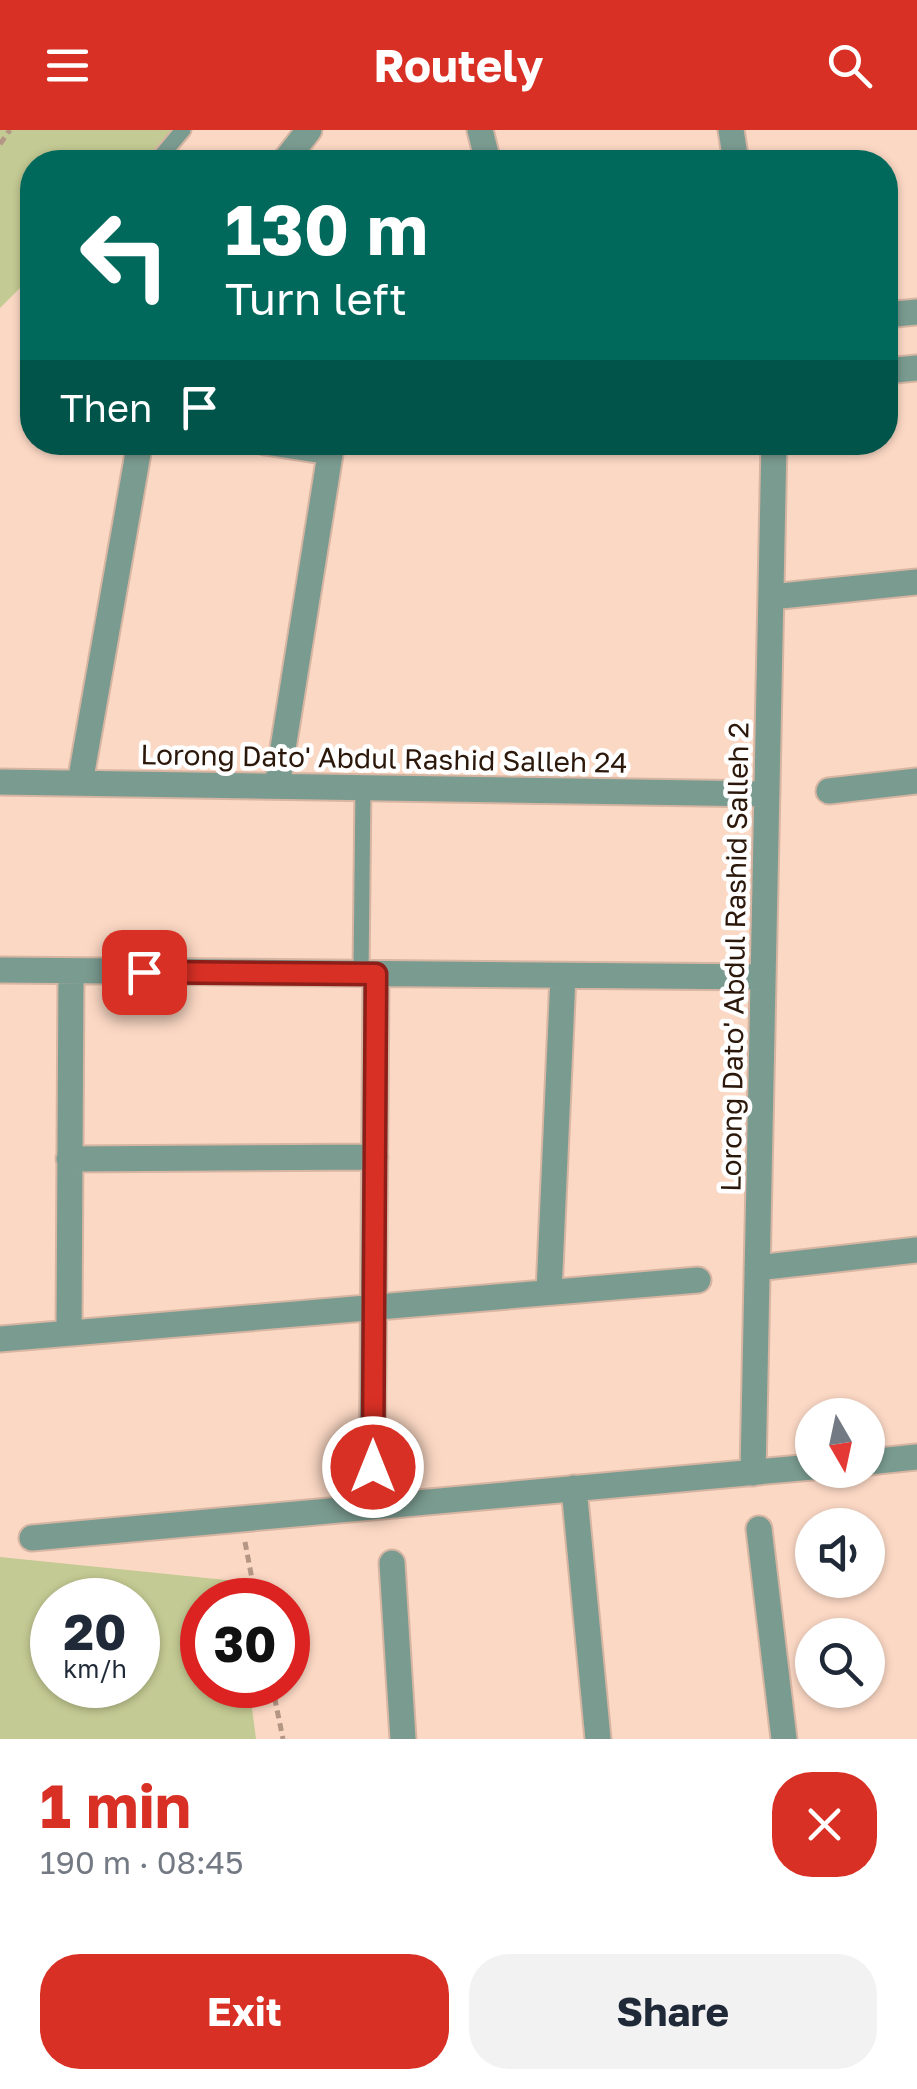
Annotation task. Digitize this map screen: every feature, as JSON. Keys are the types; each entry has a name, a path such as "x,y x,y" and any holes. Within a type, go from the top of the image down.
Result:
{"street":[{"path":"293,150 309,130"},
{"path":"80,783 138,455"},
{"path":"277,786 330,455"},
{"name":"Lorong Dato' Abdul Rashid Salleh 2","path":"753,1472 774,455"},
{"path":"771,597 917,582"},
{"path":"829,791 917,781"},
{"name":"Lorong Dato' Abdul Rashid Salleh 24","path":"0,782 767,794"},
{"path":"0,970 763,977"},
{"path":"68,1333 71,971"},
{"path":"368,974 375,1157 372,1507"},
{"path":"549,1292 563,976"},
{"path":"69,1159 375,1157"},
{"path":"757,1268 917,1250"},
{"path":"0,1339 698,1280"},
{"path":"885,1461 917,1458"},
{"path":"32,1538 795,1468"},
{"path":"574,1488 598,1739"},
{"path":"759,1529 784,1739"},
{"path":"392,1563 403,1739"}],"lane":[{"path":"166,150 183,130"},
{"path":"363,787 368,974"}],"path":[{"path":"0,144 10,130"},
{"path":"240,1520 252,1578"},
{"path":"277,1708 283,1739"}],"green space":[{"path":"0,130 177,130 157,150 20,150 20,288 0,308"},
{"path":"0,1557 206,1578 180,1578 180,1708 252,1708 256,1739 0,1739"}],"route":[{"path":"144,972 376,974 373,1467"}]}
